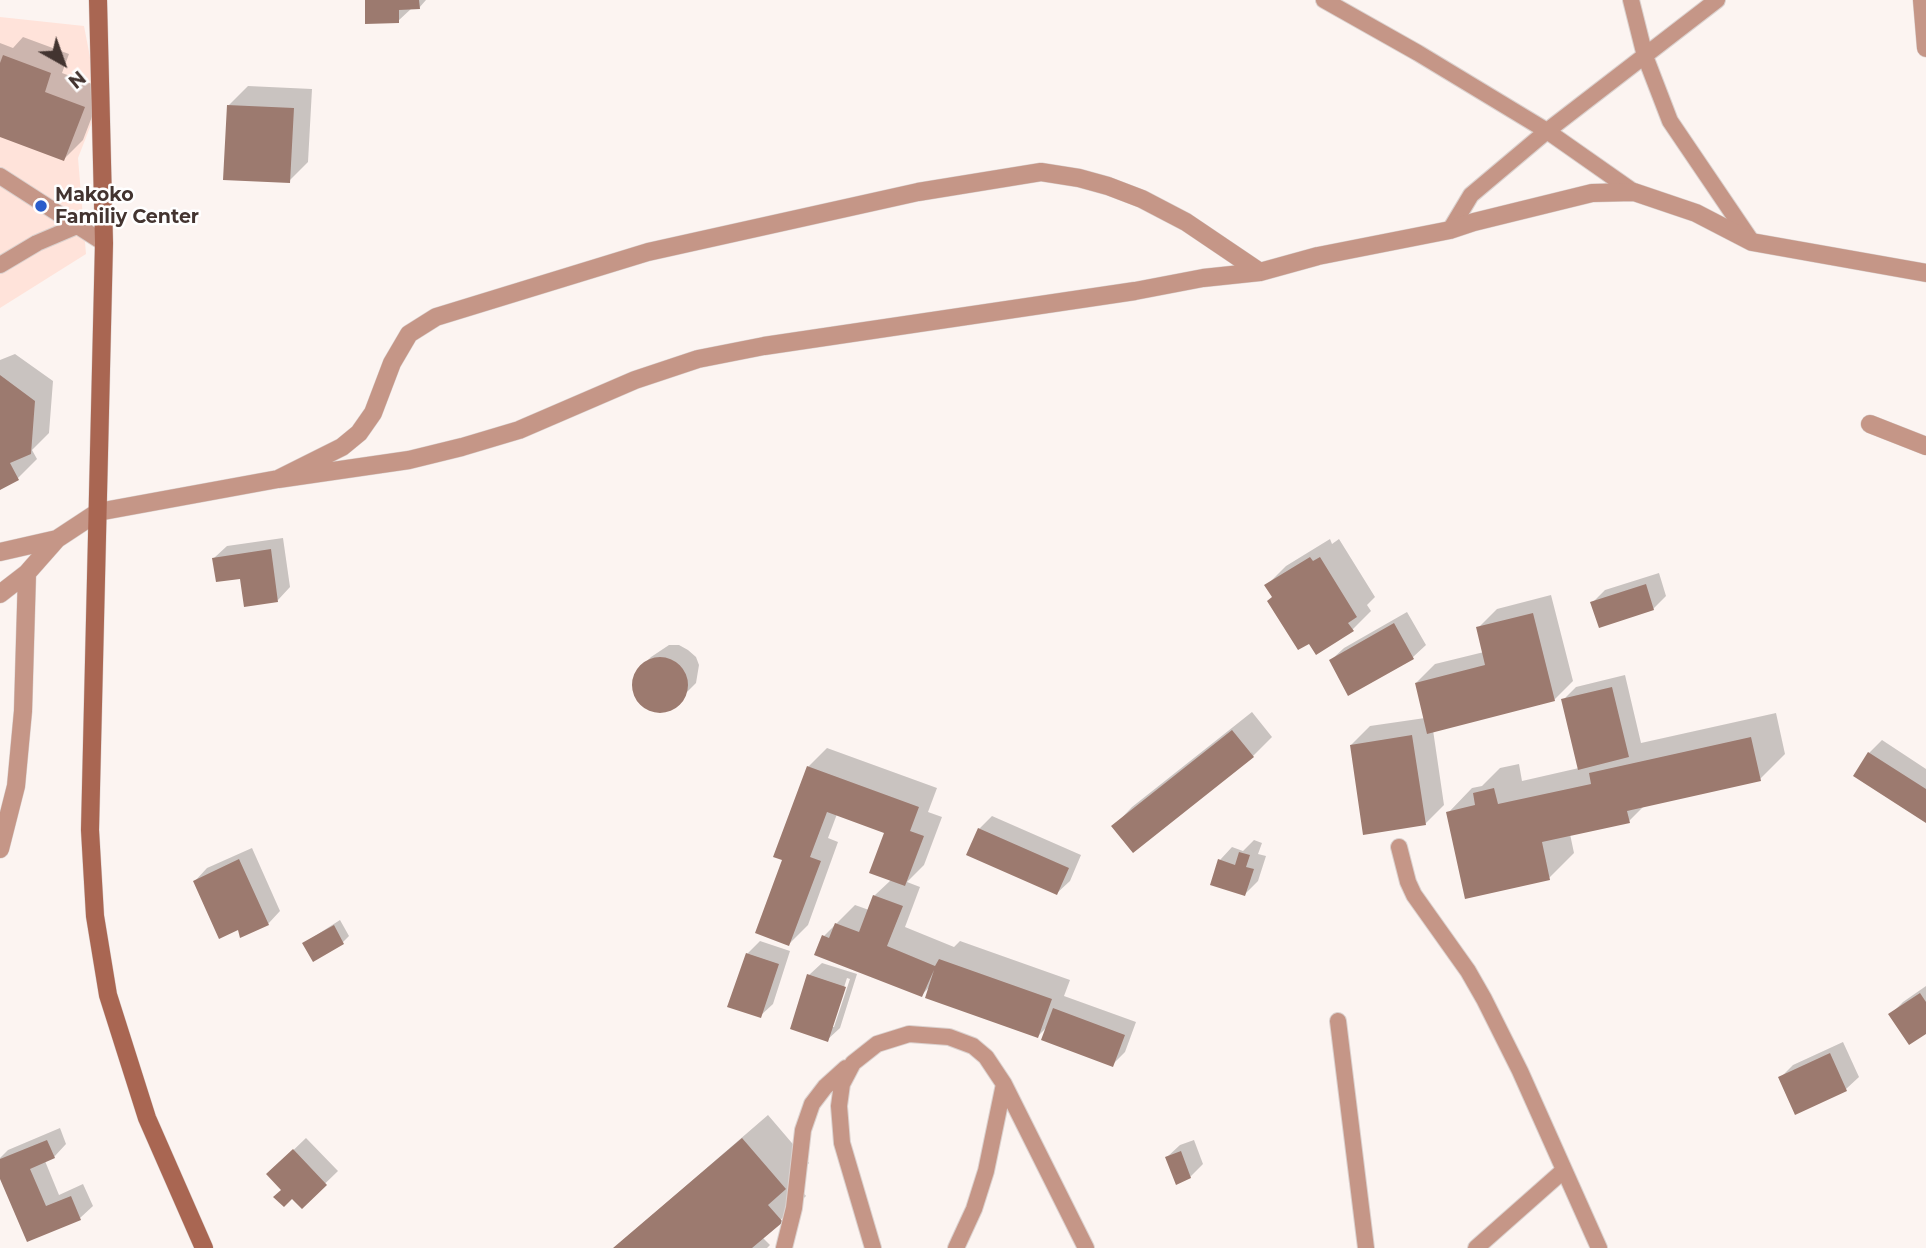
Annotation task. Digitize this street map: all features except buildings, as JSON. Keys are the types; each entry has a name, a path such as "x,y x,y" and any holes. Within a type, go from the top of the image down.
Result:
{"street":[{"path":"98,0 104,243 90,830 95,916 108,995 147,1118 204,1248"},
{"path":"1922,0 1926,48"},
{"path":"278,479 342,447 359,433 373,412 392,363 408,334 436,317 648,252 918,192 1041,172 1079,178 1108,186 1164,211 1230,250 1260,272"},
{"path":"0,594 27,573 57,539 98,512 278,479 409,460 463,447 519,430 635,380 698,359 765,346 1203,278 1260,272 1318,256 1450,230 1592,193 1634,192 1696,213 1752,242 1926,273"},
{"path":"1870,424 1926,446"},
{"path":"0,552 57,539"},
{"path":"0,849 18,773 23,711 27,573"}],"lane":[{"path":"1324,0 1547,131 1634,192"},
{"path":"1632,0 1645,56 1670,121 1752,242"},
{"path":"1450,230 1471,195 1547,131 1717,0"},
{"path":"0,176 104,243"},
{"path":"0,265 37,243 77,226"},
{"path":"1399,847 1414,895 1475,982 1520,1071 1599,1248"},
{"path":"1338,1021 1366,1248"},
{"path":"784,1248 794,1208 803,1130 811,1104 825,1087 877,1044 909,1034 948,1037 973,1046 986,1057 1004,1084 1086,1248"},
{"path":"853,1063 842,1084 839,1106 842,1143 873,1248"},
{"path":"956,1248 974,1209 986,1171 1004,1084"},
{"path":"1476,1248 1563,1171"}],"shaded area":[{"name":"Makoko Familiy Center","path":"0,17 84,26 99,104 78,158 86,254 0,308"}],"place":[{"name":"Makoko Familiy Center","path":"41,206"}]}
